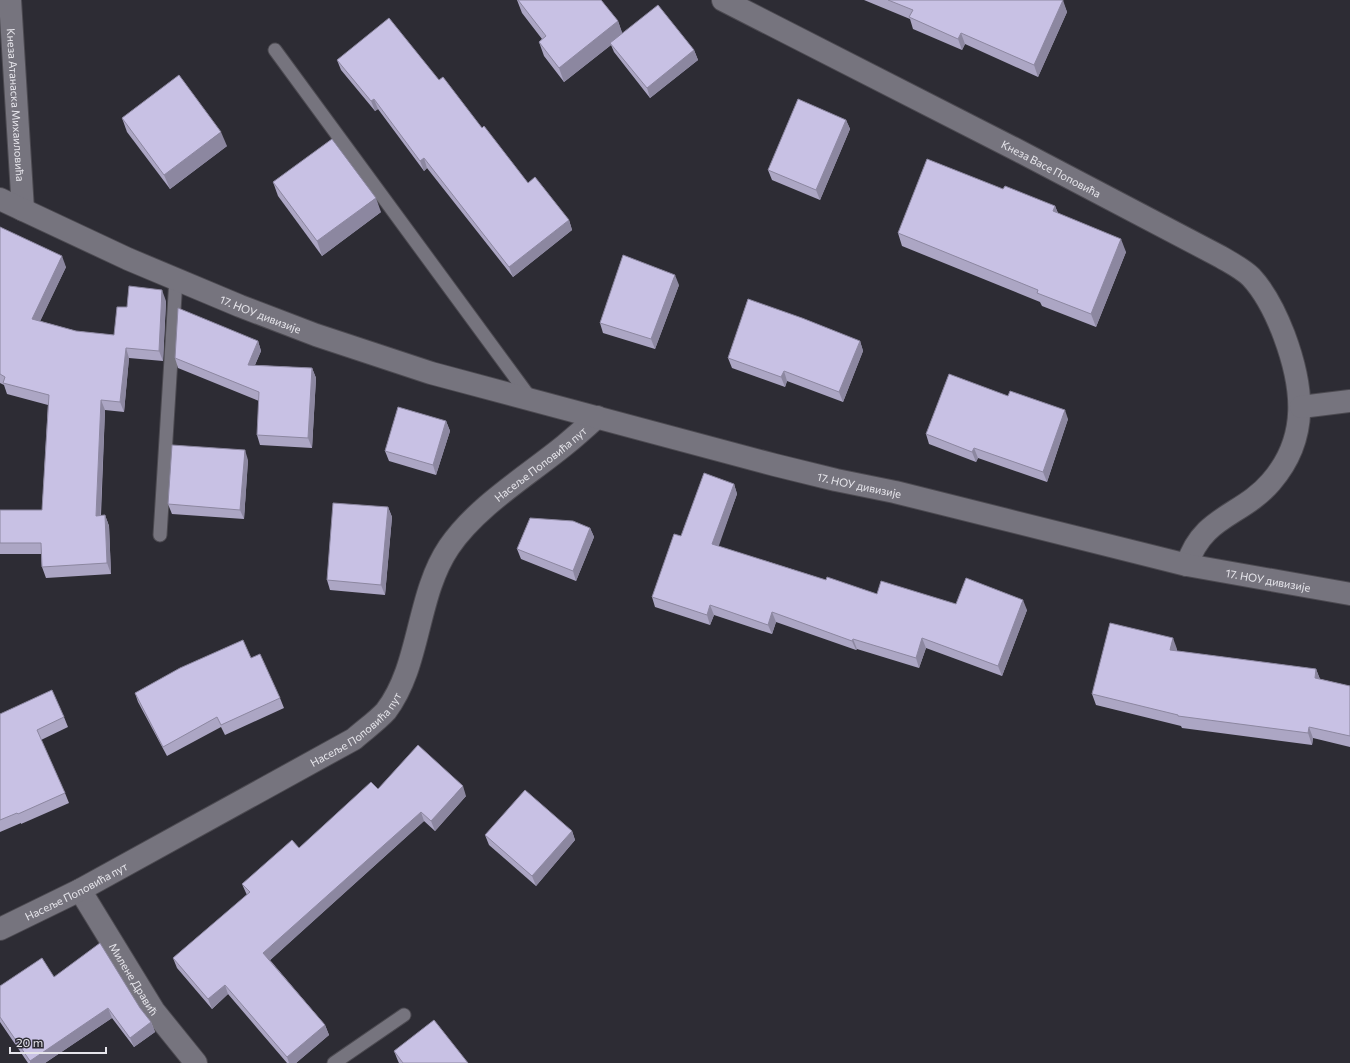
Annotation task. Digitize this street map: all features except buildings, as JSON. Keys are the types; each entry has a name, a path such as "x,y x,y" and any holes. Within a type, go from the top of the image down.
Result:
{"street":[{"name":"Кнеза Атанаска Михаиловића","path":"10,0 23,210"},
{"name":"Кнеза Васе Поповића","path":"723,0 1019,151 1242,270 1259,286 1281,328 1299,382 1301,407"},
{"name":"17. НОУ дивизије","path":"0,199 176,279 324,338 410,366 532,401 798,471 895,492 1187,565 1350,594"},
{"path":"1187,565 1192,549 1204,533 1220,520 1257,496 1282,468 1299,424 1301,407 1350,401"},
{"name":"Насеље Поповића пут","path":"0,929 80,890 354,739 385,711 398,689 408,667 430,588 438,567 449,547 483,509 597,417"},
{"name":"Милене Дравић","path":"80,890 154,1011 196,1063"}],"lane":[{"path":"275,50 532,401"},
{"path":"160,535 176,279"},
{"path":"334,1063 404,1015"}]}
